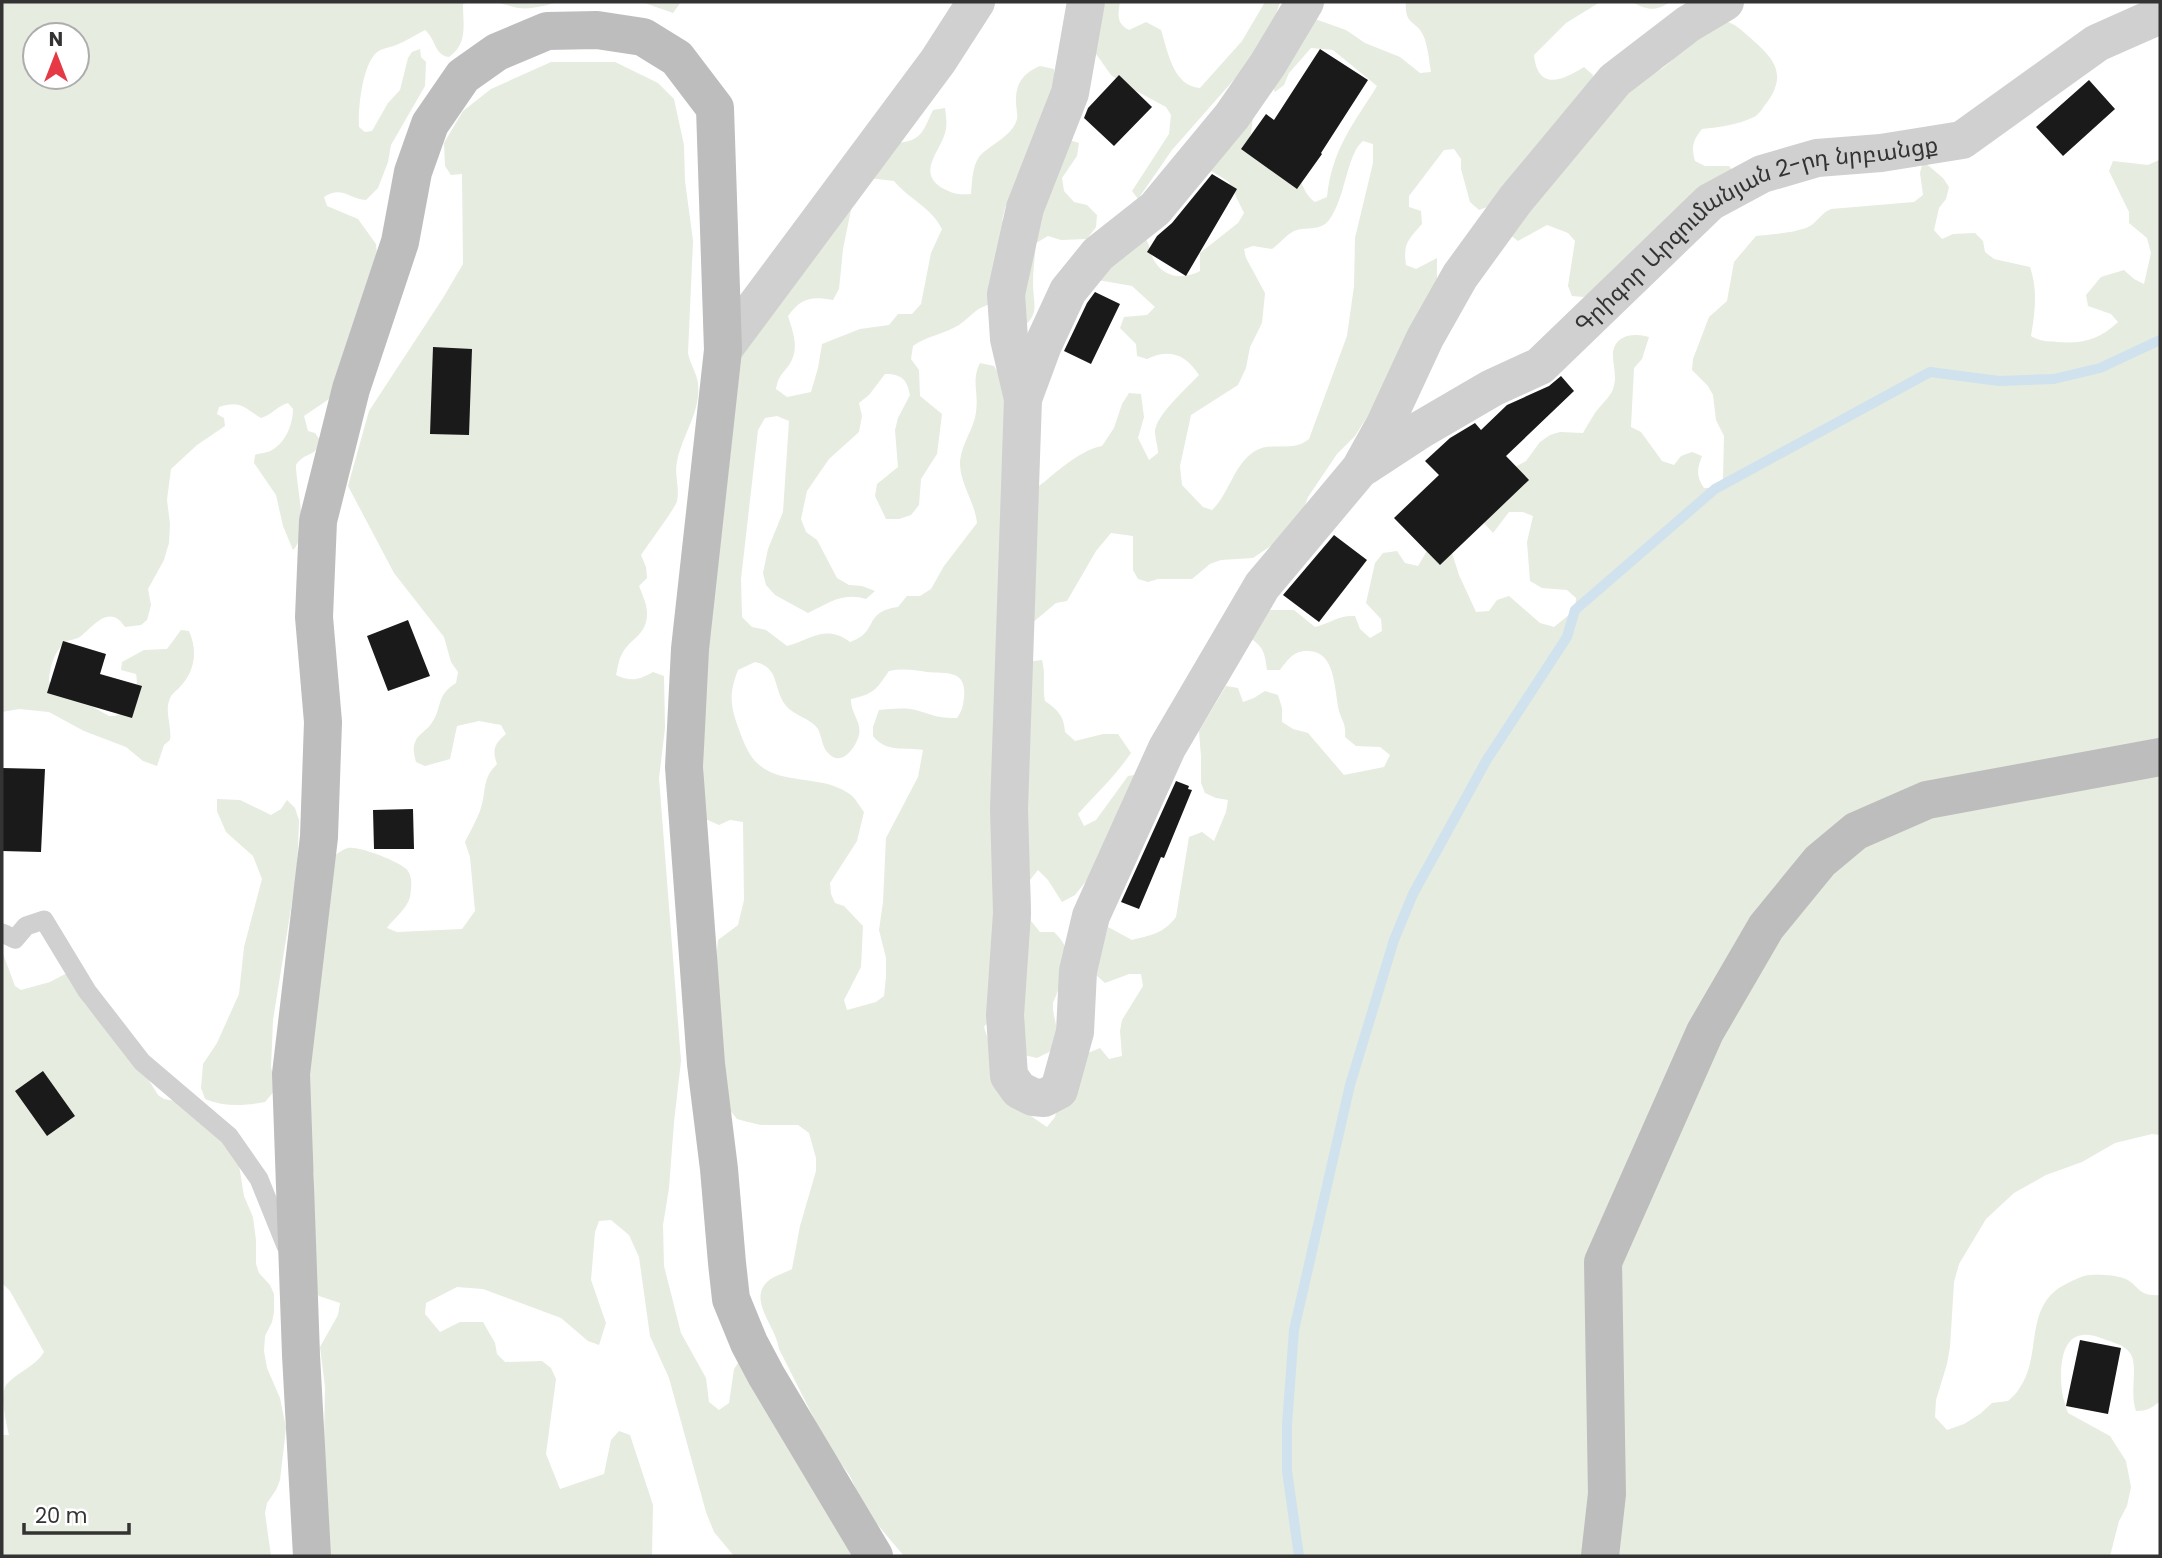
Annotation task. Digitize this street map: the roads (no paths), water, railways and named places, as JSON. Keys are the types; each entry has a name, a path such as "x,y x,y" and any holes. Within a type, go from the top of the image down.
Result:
{"street":[{"path":"723,350 937,61 976,2"},
{"path":"1086,2 1070,93 1025,208 1006,294 1009,339 1023,399 1009,809 1012,914 1005,1015 1009,1076 1019,1090 1033,1097 1044,1098 1059,1090 1075,1032 1078,971 1091,916 1167,748 1262,586 1360,469 1385,424 1425,338 1460,276 1516,199 1615,80 1688,24 1725,2"},
{"path":"1023,399 1043,345 1068,292 1098,254 1155,209 1232,116 1268,64 1305,2"},
{"name":"Գրիգոր Արզումանյան 2-րդ նրբանցք","path":"1360,469 1492,388 1540,366 1710,202 1762,174 1817,158 1881,153 1962,140 2097,43 2160,15"},
{"path":"312,1556 291,1074 319,837 323,722 314,617 318,521 351,389 400,242 413,172 430,124 463,76 497,52 547,31 597,30 643,37 677,58 715,108 723,350 690,649 684,766 705,1050 731,1299 766,1375 874,1556"},
{"path":"1600,1556 1606,1494 1603,1262 1705,1032 1766,927 1820,861 1856,831 1927,800 2160,757"}],"lane":[{"path":"2,933 15,939 26,926 44,920 87,991 142,1062 229,1136 260,1179 299,1276"}],"waterway":[{"path":"1299,1556 1287,1471 1287,1425 1294,1330 1350,1085 1394,940 1413,894 1486,761 1567,637 1575,610 1715,489 1930,372 1999,381 2054,379 2100,368 2160,340"}]}
